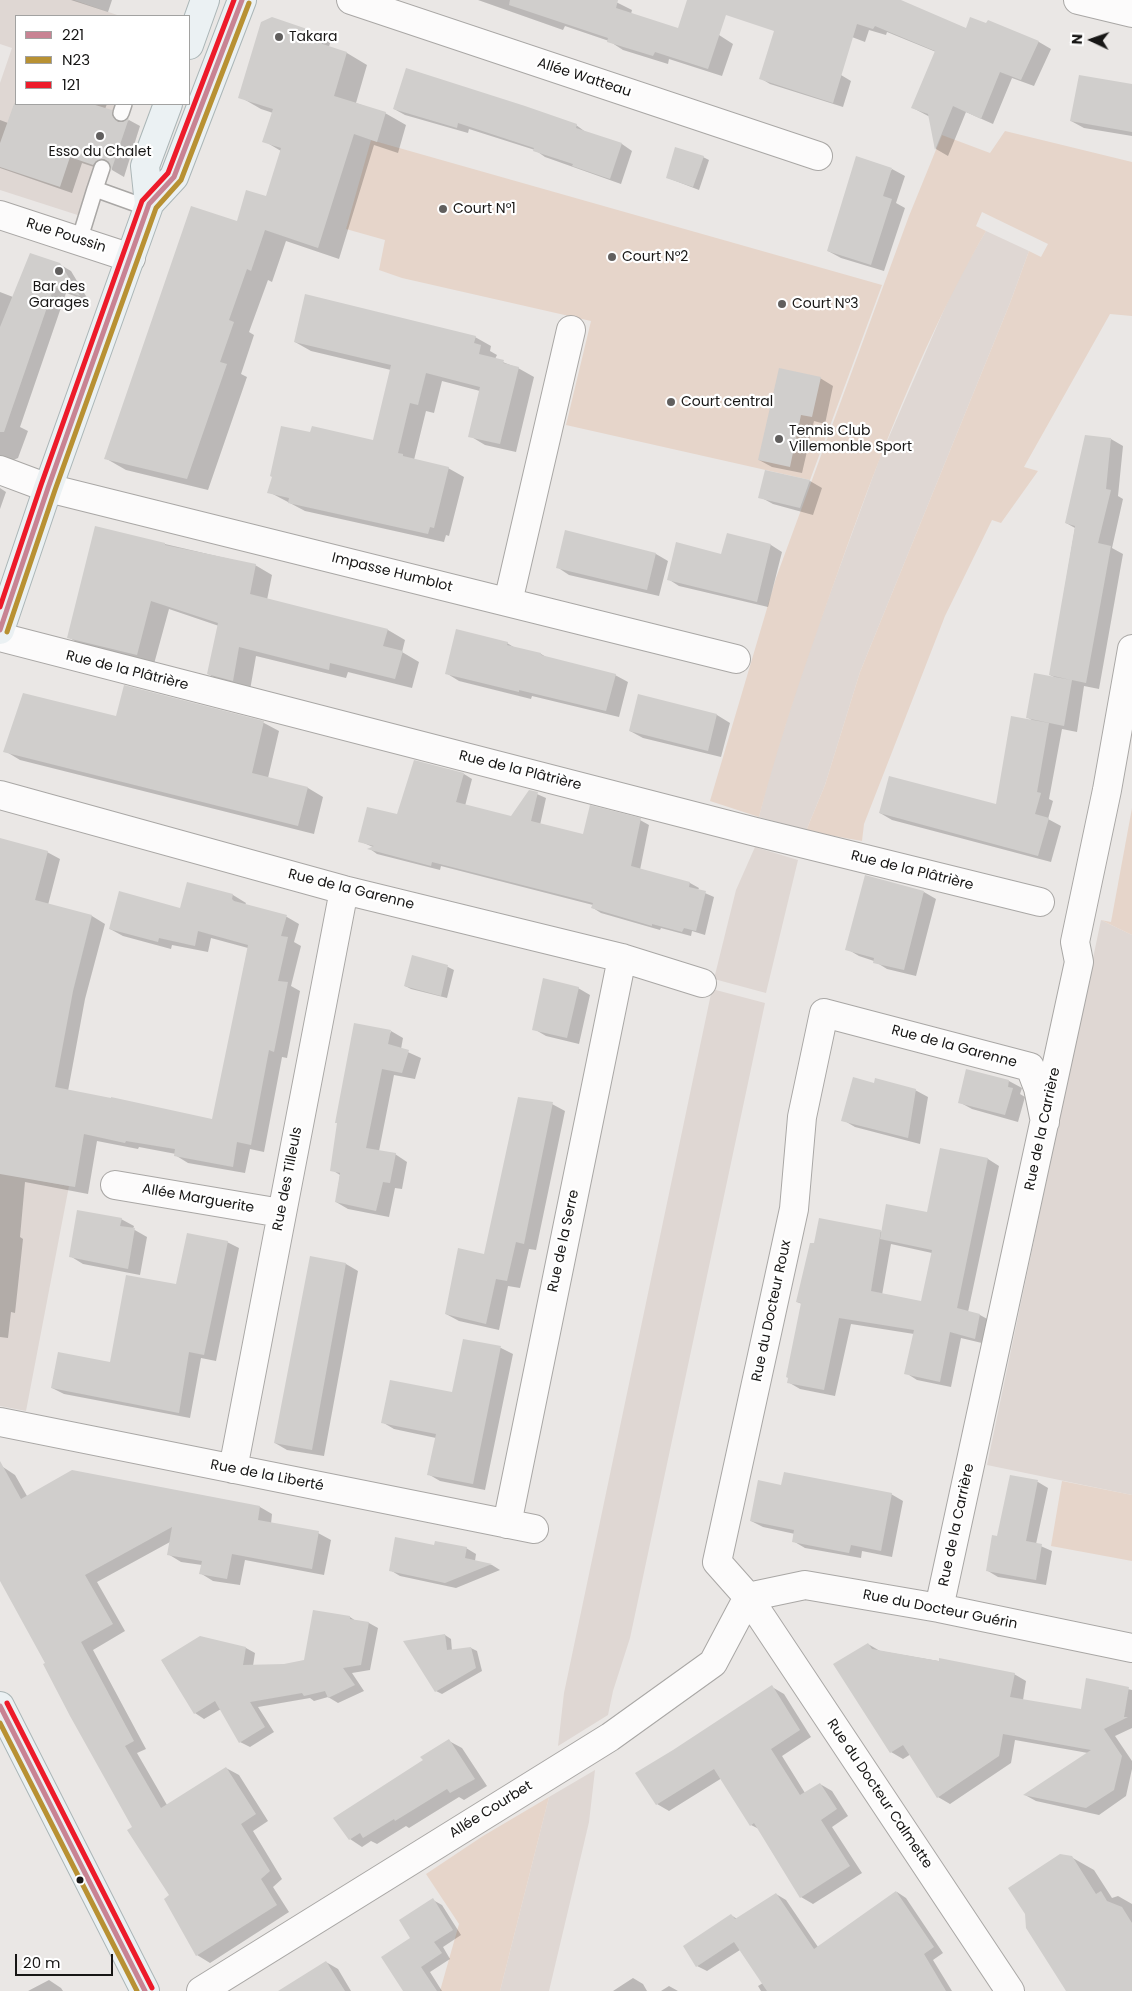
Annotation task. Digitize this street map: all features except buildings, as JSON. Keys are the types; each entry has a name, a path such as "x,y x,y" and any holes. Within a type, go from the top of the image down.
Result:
{"main road":[{"path":"190,42 205,0"},
{"path":"0,630 48,488 149,206 174,177 242,0"},
{"path":"149,206 145,166 168,105"},
{"path":"0,1706 145,1991"}],"street":[{"name":"Allée Watteau","path":"351,0 818,156"},
{"path":"1078,0 1132,13"},
{"name":"Rue Poussin","path":"0,215 131,258"},
{"path":"508,602 571,330"},
{"name":"Impasse Humblot","path":"0,470 48,488 736,659"},
{"name":"Rue de la Plâtrière","path":"0,638 752,831 1040,902"},
{"name":"Rue de la Carrière","path":"939,1608 1079,962 1075,942 1107,790 1132,648"},
{"name":"Rue de la Garenne","path":"0,795 344,890 622,958 702,983"},
{"name":"Rue des Tilleuls","path":"233,1469 344,890"},
{"name":"Rue de la Serre","path":"507,1524 622,958"},
{"name":"Rue de la Garenne","path":"824,1013 1030,1067 1038,1088 1045,1122"},
{"name":"Rue du Docteur Roux","path":"748,1596 717,1562 794,1209 802,1117 824,1013"},
{"name":"Allée Marguerite","path":"115,1185 281,1213"},
{"name":"Rue de la Liberté","path":"0,1422 534,1529"},
{"name":"Rue du Docteur Guérin","path":"748,1596 805,1585 939,1608 1132,1648"},
{"name":"Allée Courbet","path":"201,1991 610,1737 713,1663 748,1596"},
{"name":"Rue du Docteur Calmette","path":"748,1596 1010,1991"}],"lane":[{"path":"79,241 102,168"},
{"path":"95,189 149,206"}],"shaded area":[{"path":"0,0 74,0 117,15 15,15 15,105 129,105 90,219 0,190 0,83 12,48 0,44"},
{"path":"1005,131 1132,162 1132,316 1110,314 1024,467 1038,471 1001,523 992,520 945,616 864,824 862,841 806,831 825,785 860,672 1010,303 1029,251 1041,257 1048,244 982,212 976,226 986,231 926,349 859,513 798,685 759,817 710,801 776,578 909,216 942,135 990,153"},
{"path":"371,140 882,285 810,480 566,425 591,321 402,278 379,270 385,240 346,229"},
{"path":"986,231 1029,251 1010,303 860,672 825,785 806,831 759,817 771,769 806,659 879,460 956,282"},
{"path":"1132,808 1132,935 1101,920 1111,922"},
{"path":"755,847 798,860 766,993 714,979 736,890"},
{"path":"1101,920 1132,935 1132,1495 987,1465"},
{"path":"712,989 765,1003 630,1638 613,1691 608,1715 558,1746 564,1693"},
{"path":"0,1134 37,1180 69,1186 26,1411 0,1406"},
{"path":"1062,1481 1132,1495 1132,1561 1051,1546"},
{"path":"595,1770 589,1822 549,1991 500,1991 549,1797"},
{"path":"549,1797 500,1991 440,1991 459,1924 426,1874 483,1836"}],"transit line":[{"name":"121","path":"0,607 41,485 142,201 168,173 234,0"},
{"name":"221","path":"0,630 48,488 149,204 174,177 242,0"},
{"name":"N23","path":"7,632 55,490 156,208 181,180 249,3"},
{"name":"121","path":"7,1703 152,1988"},
{"name":"221","path":"0,1706 145,1991"},
{"name":"N23","path":"0,1723 137,1991"}],"place":[{"name":"Takara","path":"279,37"},
{"name":"Esso du Chalet","path":"100,136"},
{"name":"Court N°1","path":"443,209"},
{"name":"Court N°2","path":"612,257"},
{"name":"Bar des Garages","path":"59,271"},
{"name":"Court N°3","path":"782,304"},
{"name":"Court central","path":"671,402"},
{"name":"Tennis Club Villemonble Sport","path":"779,439"}]}
